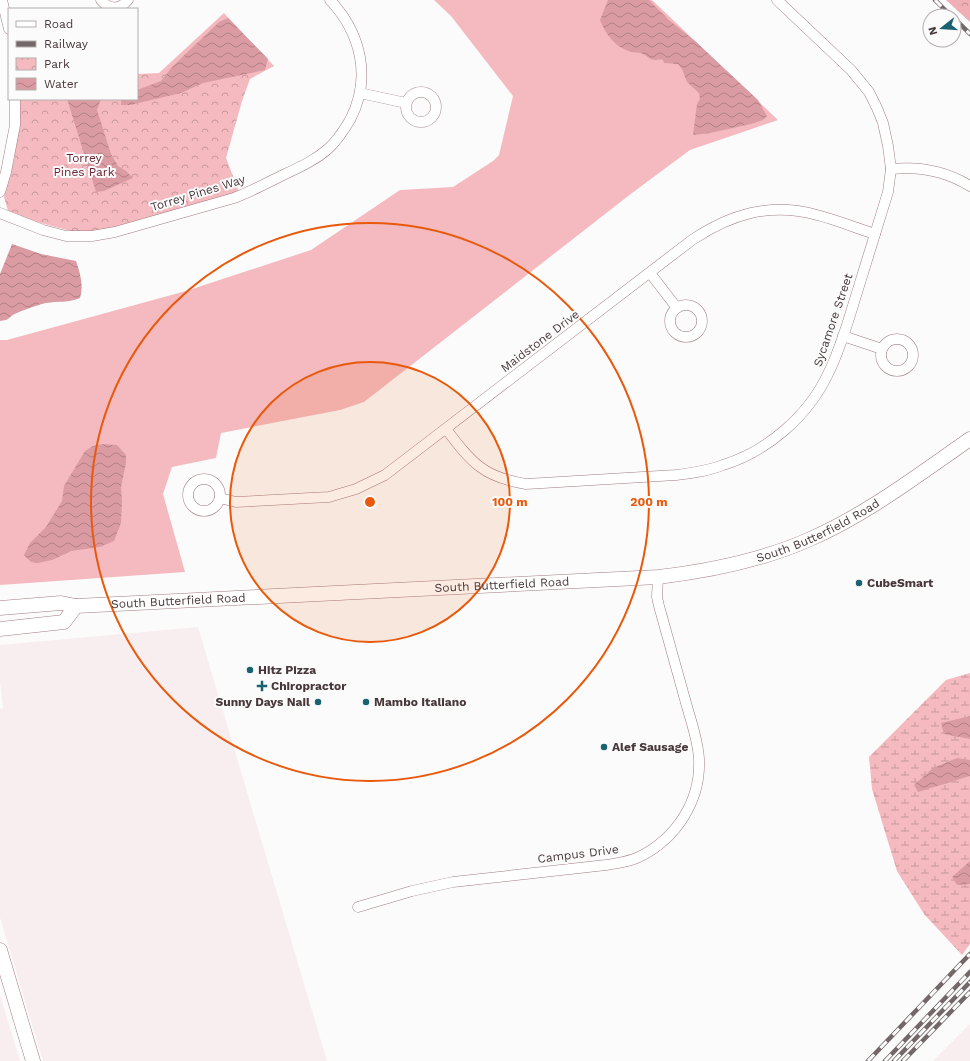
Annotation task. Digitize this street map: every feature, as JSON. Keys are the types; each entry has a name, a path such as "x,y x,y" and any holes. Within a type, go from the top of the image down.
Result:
{"main road":[{"name":"South Butterfield Road","path":"0,608 61,603 76,606 658,577 688,574 745,562 806,541 855,516 878,502 970,439"},
{"path":"0,629 64,622 76,606"},
{"path":"0,950 33,1061"}],"street":[{"path":"2,0 8,25"},
{"path":"101,0 105,5 115,8 120,7 128,0"},
{"name":"Torrey Pines Way","path":"0,213 43,230 66,236 92,236 115,232 234,198 250,192 311,162 330,148 344,131 354,112 360,93 361,60 355,39 351,29 341,13 330,0"},
{"name":"Sycamore Street","path":"446,429 463,451 478,466 489,473 509,481 526,484 676,475 695,473 723,466 756,451 788,427 805,409 820,389 830,369 843,336 888,192 891,169 883,123 868,92 851,70 777,0"},
{"path":"360,93 406,103"},
{"path":"0,192 6,172 15,125 15,100"},
{"path":"891,169 922,168 936,171 960,180 970,186"},
{"name":"Maidstone Drive","path":"220,498 236,502 329,497 356,489 385,475 692,240 709,229 726,221 749,213 776,210 794,211 816,215 875,234"},
{"path":"650,273 677,308"},
{"path":"843,336 882,349"},
{"name":"Campus Drive","path":"358,907 412,891 453,882 606,865 629,860 638,857 656,847 676,828 685,815 691,801 699,772 699,758 695,736 658,606 658,577"}],"shaded area":[{"path":"198,627 327,1061 43,1061 0,918 0,709 3,708 0,682 0,645"},
{"path":"0,995 20,1061 0,1061"},
{"path":"970,1024 970,1061 933,1061"}],"green space":[{"path":"434,0 652,0 778,120 690,150 632,193 364,402 340,410 221,433 216,458 172,467 163,494 185,572 0,585 0,340 7,340 186,291 311,250 400,190 453,187 493,161 499,155 513,96 451,16"},
{"path":"946,0 970,0 970,22 962,15 962,8 955,8"},
{"name":"Torrey Pines Park","path":"224,13 274,66 250,79 242,101 226,158 239,192 107,229 85,232 71,231 29,220 8,211 4,197 14,160 19,124 19,100 138,100 138,74 159,73"},
{"path":"970,673 970,944 962,955 924,914 897,871 872,789 869,757 946,680"}],"water":[{"path":"608,0 649,0 669,20 695,41 758,100 767,116 763,120 751,124 710,133 693,135 697,104 700,99 699,93 687,82 682,69 678,64 664,63 663,60 654,60 642,53 625,50 612,40 605,31 600,20"},
{"path":"228,18 268,59 265,70 203,83 181,93 130,105 121,105 121,100 138,100 138,90 161,81 171,68 219,22"},
{"path":"67,100 101,100 97,110 111,154 118,166 133,178 104,191 96,192"},
{"path":"12,244 41,254 76,261 82,284 80,298 76,300 44,303 19,312 6,320 0,321 0,274"},
{"path":"102,444 117,445 126,455 126,463 121,487 121,523 114,541 100,547 71,551 52,560 38,563 31,562 24,555 30,543 46,527 62,501 64,486 85,451 93,446"},
{"path":"970,716 970,739 944,734 941,723"},
{"path":"957,758 970,760 970,776 918,792 914,785 933,768"},
{"path":"970,861 970,884 957,885 952,877"}],"railway":[{"path":"935,0 943,8"},
{"path":"962,26 970,34"},
{"path":"868,1061 970,954"},
{"path":"885,1061 970,972"},
{"path":"894,1061 970,982"},
{"path":"903,1061 970,992"}],"place":[{"name":"CubeSmart","path":"859,583"},
{"name":"Hitz Pizza","path":"250,670"},
{"name":"Chiropractor","path":"262,686"},
{"name":"Sunny Days Nail","path":"318,702"},
{"name":"Mambo Italiano","path":"366,702"},
{"name":"Alef Sausage","path":"604,747"}]}
